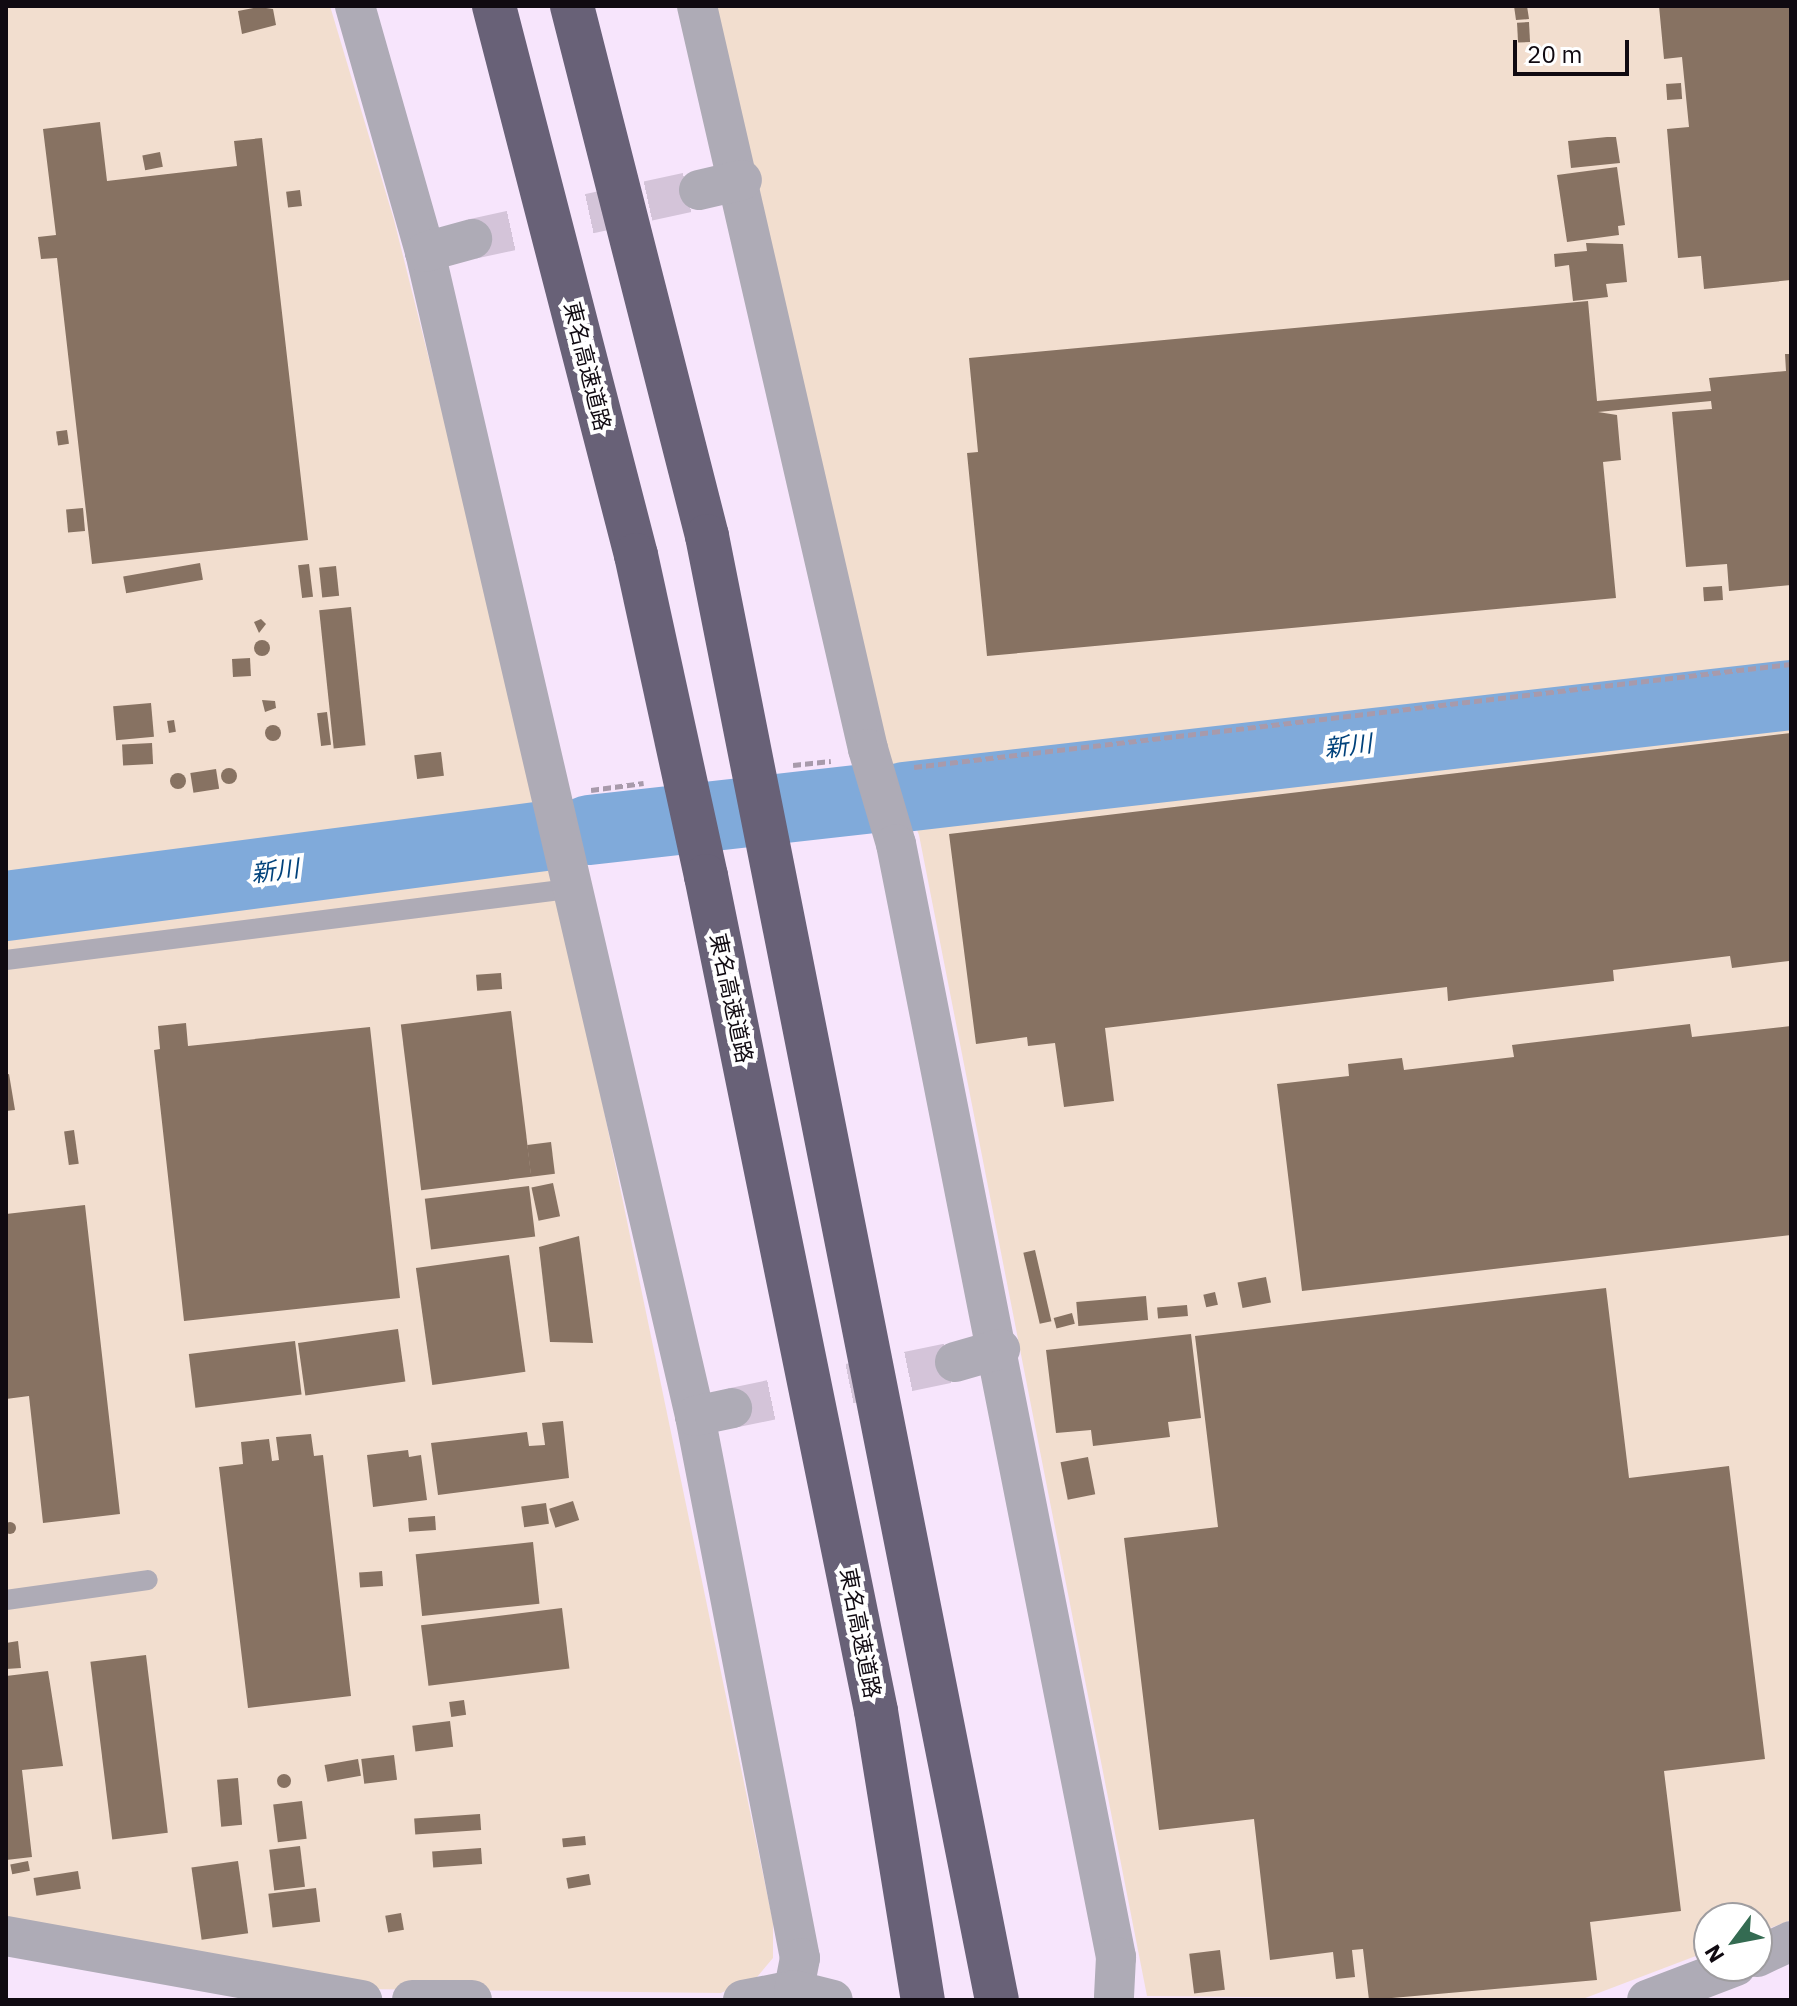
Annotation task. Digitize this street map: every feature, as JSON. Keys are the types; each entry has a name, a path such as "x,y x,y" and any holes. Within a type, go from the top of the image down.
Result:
{"highway":[{"name":"東名高速道路","path":"494,6 636,555 672,774 706,876 873,1695 923,2000"},
{"path":"572,6 707,536 769,760 776,870 997,2000"}],"street":[{"path":"355,6 425,252 577,888 714,1412 800,1958 794,1990"},
{"path":"697,6 742,180 875,771 896,844 1000,1349 1116,1957 1110,1999"},
{"path":"699,190 742,180"},
{"path":"425,252 472,239"},
{"path":"955,1362 1000,1349"},
{"path":"6,1936 362,2000"},
{"path":"1647,2000 1694,1982"},
{"path":"743,2000 794,1990 833,2000"},
{"path":"412,2000 459,2000"}],"lane":[{"path":"6,960 577,888"},
{"path":"6,1600 148,1580"}],"path":[{"path":"769,760 847,759 875,771 1791,664"},
{"path":"555,794 672,774"}],"shaded area":[{"path":"6,6 330,6 394,220 537,789 773,1922 773,1958 757,1977 721,1993 365,1989 6,1923"},
{"path":"710,6 1791,6 1791,1920 1773,1927 1773,1902 1693,1902 1693,1957 1580,2000 1147,1996 919,835 889,758"}],"building":[{"path":"1514,6 1527,6 1529,19 1516,20"},
{"path":"1659,6 1791,6 1791,280 1704,289 1701,256 1678,258 1667,129 1689,127 1682,57 1664,59"},
{"path":"259,7 273,9 276,25 242,34 238,11"},
{"path":"1529,22 1530,42 1518,43 1517,23"},
{"path":"1681,83 1682,99 1667,100 1666,84"},
{"path":"100,122 107,181 237,166 234,141 262,138 308,540 92,564 57,258 41,259 38,237 56,235 43,129"},
{"path":"1616,137 1620,163 1571,168 1568,141"},
{"path":"160,152 163,167 145,170 142,155"},
{"path":"1617,167 1625,225 1618,226 1619,235 1567,242 1557,175"},
{"path":"300,190 302,206 288,208 286,192"},
{"path":"1586,243 1623,244 1627,282 1606,284 1608,297 1573,301 1569,265 1555,267 1554,254 1587,251"},
{"path":"1588,301 1597,401 1711,391 1709,378 1786,371 1785,354 1791,354 1791,585 1729,591 1727,564 1686,567 1672,412 1712,409 1711,401 1598,412 1617,415 1621,460 1603,462 1616,598 987,656 967,453 978,452 969,358"},
{"path":"67,430 69,444 58,445 56,432"},
{"path":"83,508 85,531 68,532 66,509"},
{"path":"200,563 203,580 126,593 123,577"},
{"path":"309,564 313,597 302,598 298,565"},
{"path":"336,566 339,596 322,598 319,568"},
{"path":"1722,586 1723,600 1704,601 1703,587"},
{"path":"351,607 366,745 334,749 319,610"},
{"path":"261,619 266,624 259,633 254,622"},
{"path":"262,640 270,648 262,656 254,648"},
{"path":"250,658 251,676 233,677 232,659"},
{"path":"262,700 275,701 276,708 265,712"},
{"path":"151,703 154,737 116,740 113,706"},
{"path":"327,712 331,745 321,746 317,713"},
{"path":"174,720 176,732 169,733 167,721"},
{"path":"273,725 279,727 279,739 273,741 267,739 265,733 267,727"},
{"path":"1791,733 1789,961 1732,968 1730,956 1613,970 1614,981 1448,1001 1447,987 1105,1028 1114,1101 1064,1107 1055,1043 1028,1046 1027,1037 976,1044 949,834"},
{"path":"152,743 153,764 123,766 122,745"},
{"path":"441,752 444,776 417,779 414,755"},
{"path":"229,768 235,770 235,782 229,784 223,782 221,776 223,770"},
{"path":"216,769 219,789 193,793 190,773"},
{"path":"178,773 184,775 184,787 178,789 172,787 170,781 172,775"},
{"path":"501,973 502,989 477,991 476,975"},
{"path":"511,1011 531,1177 421,1190 401,1025"},
{"path":"186,1023 188,1046 370,1027 400,1298 184,1321 154,1050 160,1049 158,1026"},
{"path":"1690,1024 1692,1037 1791,1026 1791,1235 1302,1291 1277,1084 1349,1076 1348,1064 1402,1058 1404,1070 1514,1057 1512,1045"},
{"path":"9,1074 15,1110 6,1111 6,1075"},
{"path":"74,1130 79,1164 69,1165 64,1131"},
{"path":"551,1142 555,1174 531,1177 527,1145"},
{"path":"553,1183 560,1216 539,1221 531,1188"},
{"path":"529,1186 535,1237 431,1249 425,1199"},
{"path":"85,1205 120,1514 43,1523 29,1396 6,1399 6,1214"},
{"path":"579,1236 593,1343 550,1342 539,1247"},
{"path":"1035,1250 1051,1321 1040,1324 1023,1253"},
{"path":"509,1255 525,1372 432,1385 416,1268"},
{"path":"1266,1277 1271,1303 1242,1308 1238,1283"},
{"path":"1606,1288 1629,1478 1729,1466 1765,1759 1664,1771 1681,1911 1590,1922 1597,1980 1369,2000 1363,1949 1352,1950 1355,1977 1336,1979 1333,1952 1270,1960 1254,1819 1159,1830 1124,1538 1218,1527 1195,1336"},
{"path":"1215,1292 1218,1305 1206,1307 1203,1295"},
{"path":"1146,1296 1148,1320 1078,1326 1076,1302"},
{"path":"1187,1305 1188,1316 1158,1319 1157,1308"},
{"path":"1072,1313 1075,1324 1056,1329 1054,1318"},
{"path":"398,1329 405,1381 305,1396 298,1343"},
{"path":"1191,1334 1201,1418 1168,1422 1170,1437 1093,1446 1091,1430 1056,1433 1046,1350"},
{"path":"295,1341 302,1395 195,1408 189,1354"},
{"path":"563,1421 569,1478 438,1495 431,1443 527,1432 529,1446 545,1445 542,1423"},
{"path":"311,1434 314,1456 323,1455 351,1696 248,1708 219,1467 243,1464 241,1442 269,1439 272,1461 279,1460 276,1437"},
{"path":"408,1450 409,1457 421,1455 427,1500 373,1507 367,1455"},
{"path":"1088,1457 1095,1494 1068,1500 1061,1462"},
{"path":"573,1501 579,1520 555,1528 549,1509"},
{"path":"546,1503 549,1524 524,1527 521,1506"},
{"path":"435,1516 436,1530 409,1532 408,1518"},
{"path":"10,1522 16,1528 10,1534 4,1528"},
{"path":"533,1542 539,1604 422,1616 416,1554"},
{"path":"382,1571 383,1586 360,1588 359,1573"},
{"path":"562,1608 569,1669 428,1686 421,1625"},
{"path":"18,1641 21,1668 6,1669 6,1643"},
{"path":"146,1655 168,1833 112,1839 90,1662"},
{"path":"48,1671 63,1766 22,1770 32,1857 6,1860 6,1676"},
{"path":"464,1700 466,1715 451,1717 449,1702"},
{"path":"450,1721 453,1747 415,1751 412,1726"},
{"path":"394,1755 397,1780 364,1784 361,1759"},
{"path":"358,1759 361,1776 327,1782 325,1765"},
{"path":"284,1774 291,1781 284,1788 277,1781"},
{"path":"238,1778 242,1825 221,1827 217,1780"},
{"path":"302,1801 307,1839 278,1842 273,1805"},
{"path":"480,1814 481,1830 415,1835 414,1819"},
{"path":"585,1836 586,1845 563,1847 562,1838"},
{"path":"300,1846 305,1887 274,1890 269,1850"},
{"path":"481,1848 482,1864 433,1867 432,1851"},
{"path":"28,1861 30,1871 12,1874 10,1864"},
{"path":"238,1861 248,1933 202,1940 191,1868"},
{"path":"78,1871 81,1889 36,1896 34,1878"},
{"path":"589,1874 591,1885 568,1889 566,1878"},
{"path":"316,1888 320,1922 273,1928 268,1894"},
{"path":"401,1913 404,1930 388,1933 385,1916"},
{"path":"1220,1950 1225,1990 1194,1993 1189,1954"}],"waterway":[{"name":"新川","path":"904,797 1791,695"},
{"name":"新川","path":"589,830 867,799"},
{"name":"新川","path":"6,906 544,836"}],"tunnel":[{"path":"472,239 699,190"},
{"path":"732,1408 955,1362"}]}
